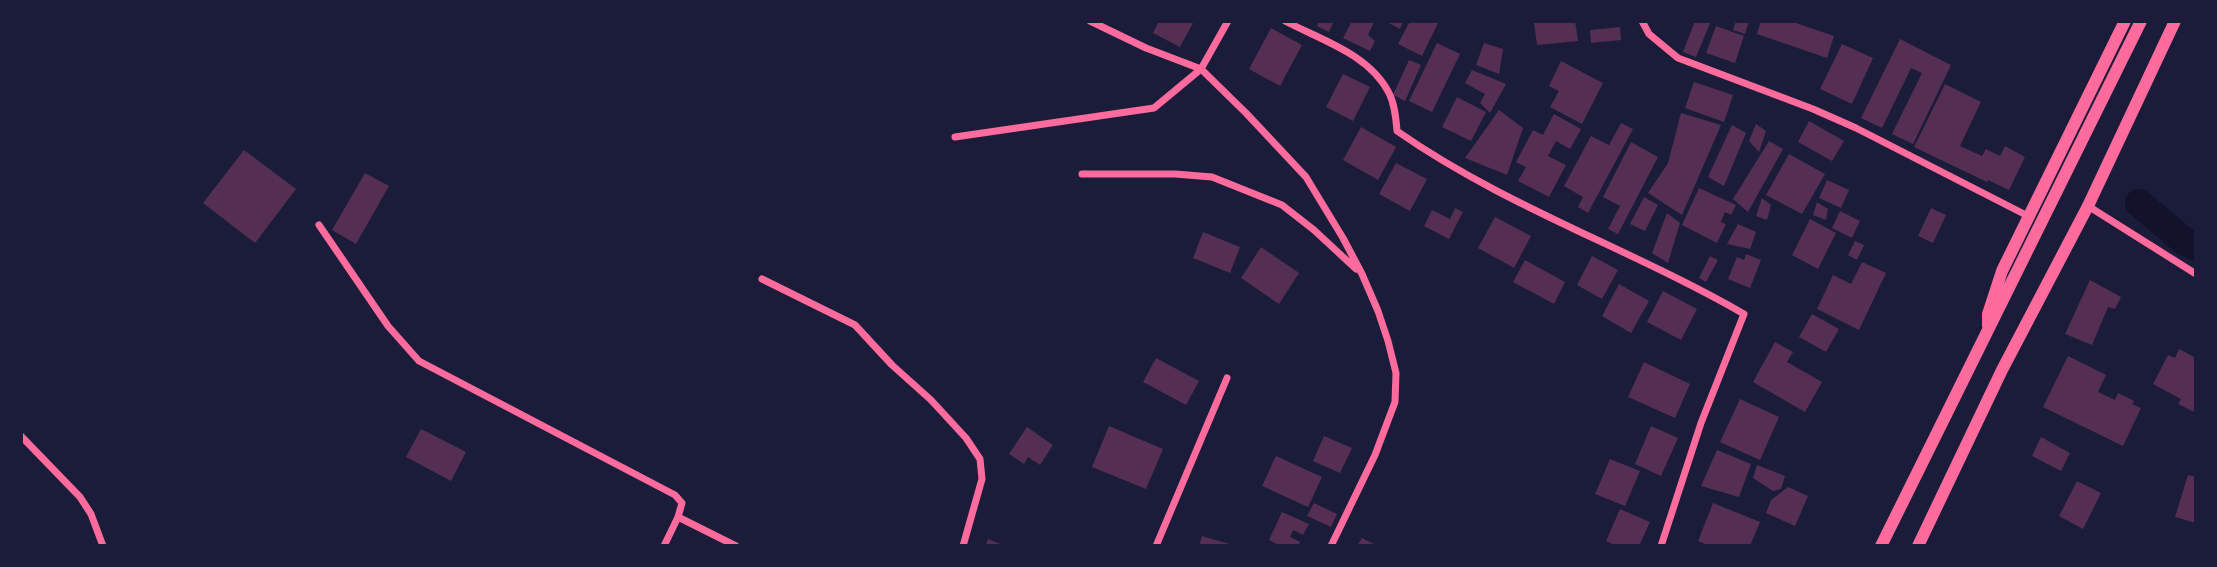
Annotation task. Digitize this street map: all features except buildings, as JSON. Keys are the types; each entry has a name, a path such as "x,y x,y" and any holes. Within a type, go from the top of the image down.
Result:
{"highway":[{"path":"1989,329 1988,314 1993,293 2028,216 2125,21"},
{"path":"1881,546 2141,21"},
{"path":"1918,546 2003,370 2088,206 2175,21"}],"street":[{"path":"1090,21 1146,48 1201,69 1306,177 1362,274 1388,341 1396,373 1395,402 1375,456 1331,546"},
{"path":"955,137 1154,108 1201,69 1228,21"},
{"path":"1285,21 1352,54 1376,76 1389,93 1395,112 1396,131 1415,144 1500,192 1744,314 1702,424 1661,546"},
{"path":"1642,21 1649,34 1678,58 1856,128 2028,216"},
{"path":"1082,174 1175,174 1212,177 1224,181 1282,205 1362,274"},
{"path":"2088,206 2196,274"},
{"path":"319,225 388,326 419,360 675,495 682,503 664,546"},
{"path":"762,279 855,325 966,438 980,459 982,479 963,546"},
{"path":"1156,546 1227,378"},
{"path":"21,436 80,497 91,514 103,546"},
{"path":"678,517 736,546"}],"waterway":[{"path":"2139,203 2185,242 2196,247"}]}
